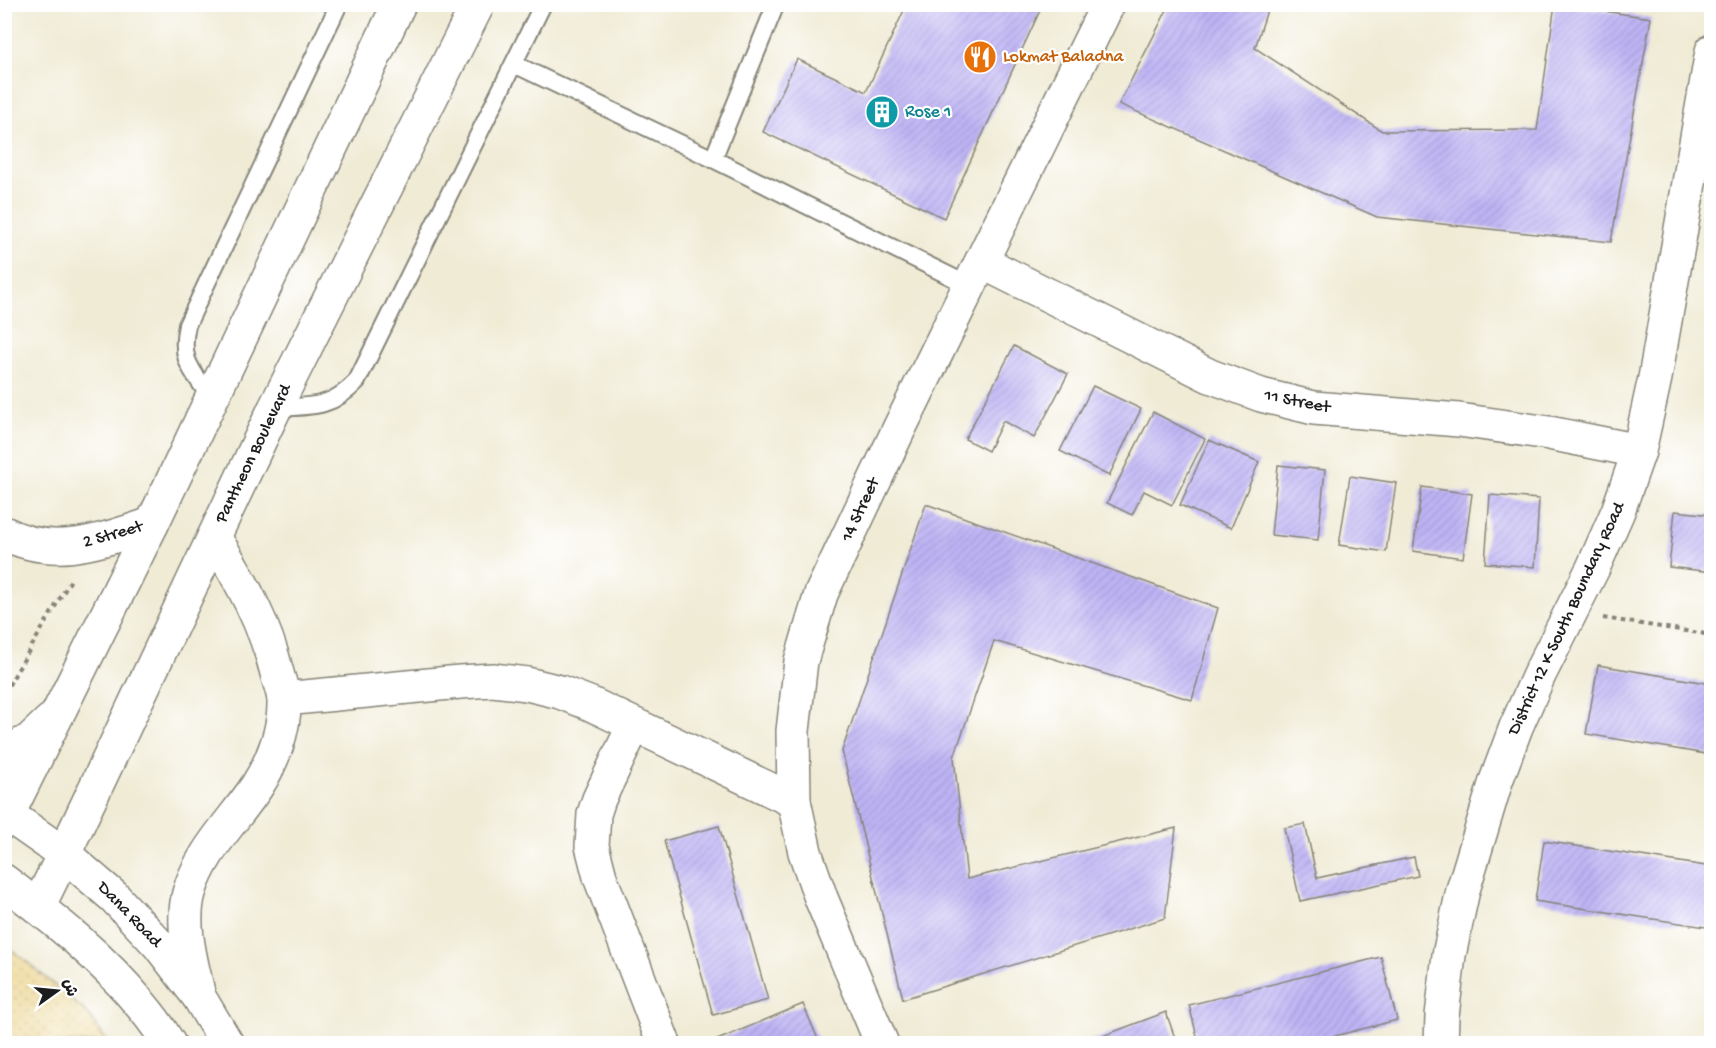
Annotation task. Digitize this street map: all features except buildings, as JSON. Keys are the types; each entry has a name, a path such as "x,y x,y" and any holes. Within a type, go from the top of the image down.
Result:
{"street":[{"path":"6,816 152,524 399,4"},
{"name":"Pantheon Boulevard","path":"38,907 275,408 478,4"},
{"name":"14 Street","path":"882,1044 821,898 805,852 794,801 792,731 801,662 821,594 899,429 1108,4"},
{"name":"District 12 K South Boundary Road","path":"1440,1044 1449,955 1463,891 1489,803 1516,727 1569,612 1593,568 1614,520 1639,451 1655,378 1712,51"},
{"name":"11 Street","path":"976,274 1210,376 1261,395 1314,408 1459,420 1549,433 1639,451"},
{"name":"2 Street","path":"4,533 46,546 78,546 152,524"},
{"path":"199,996 186,923 189,895 199,868 257,786 272,759 281,729 284,699 273,656 258,615 238,575 214,537"},
{"path":"284,699 460,682 493,681 527,684 560,692 794,801"},
{"path":"4,754 30,740 56,716"},
{"path":"634,725 599,799 594,814 592,846 600,877 664,1044"},
{"name":"Dana Road","path":"6,816 64,854 114,897 159,945 199,996 227,1044"},
{"path":"4,881 84,944 126,987 162,1031 169,1044"}],"lane":[{"path":"211,398 186,359 183,342 187,325 339,4"},
{"path":"275,408 332,402 346,393 357,381 543,4"},
{"path":"713,159 776,4"},
{"path":"514,64 713,159 976,274"}],"path":[{"path":"4,693 79,566 78,546"},
{"path":"1569,612 1712,635"}],"sand":[{"path":"5,945 88,1014 108,1043 5,1043"}],"place":[{"name":"Lokmat Baladna","path":"980,57"},
{"name":"Rose 1","path":"882,112"}]}
